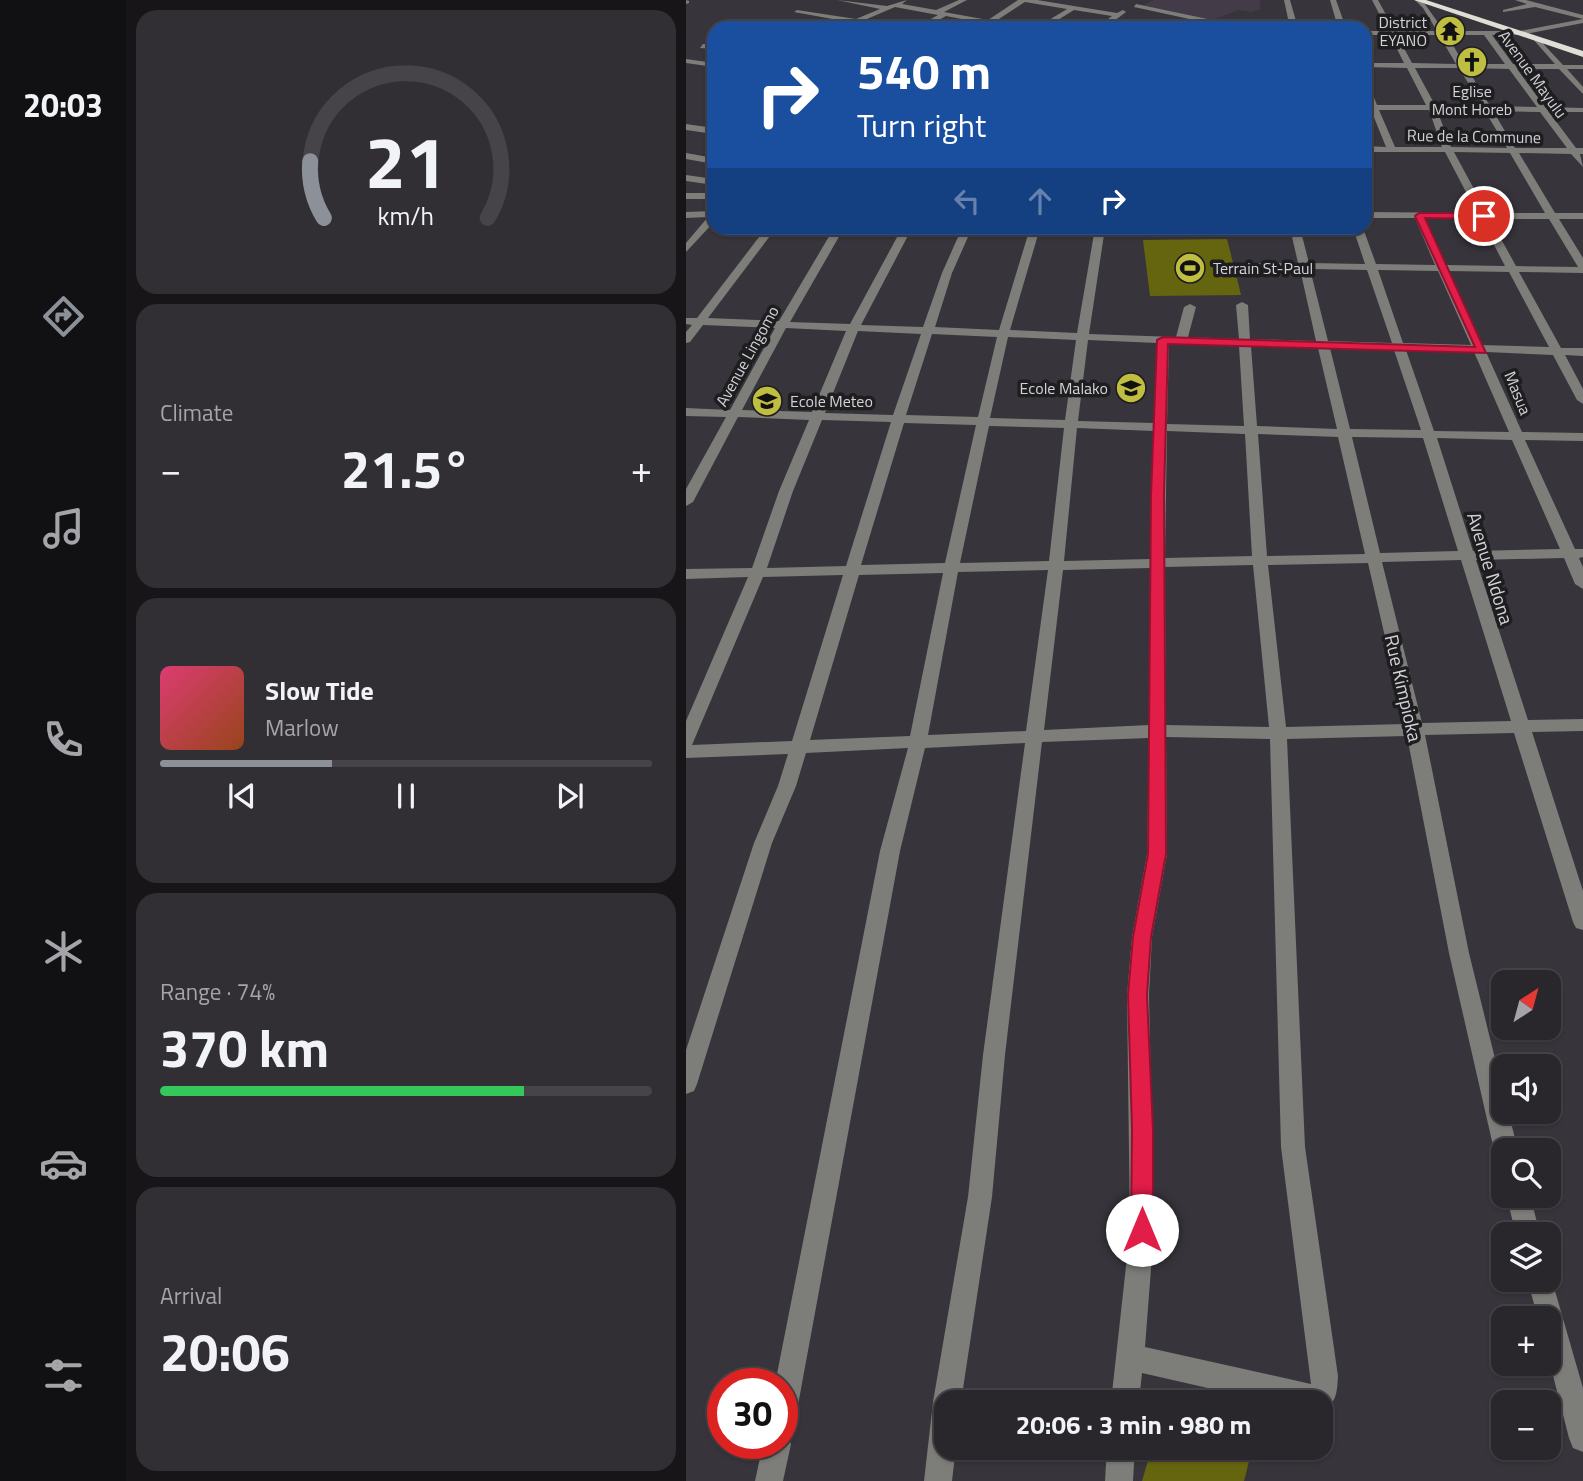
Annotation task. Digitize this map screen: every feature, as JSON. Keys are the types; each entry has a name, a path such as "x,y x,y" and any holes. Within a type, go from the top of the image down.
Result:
{"highway":[{"path":"1418,0 1583,51"},
{"path":"1432,0 1520,33 1533,35"}],"street":[{"path":"840,0 983,21"},
{"path":"797,12 857,21 907,0"},
{"path":"929,21 964,0"},
{"path":"991,21 1024,0 1115,15"},
{"path":"1287,0 1292,21"},
{"path":"1332,0 1340,21"},
{"path":"1375,0 1432,108 1448,150 1583,400"},
{"path":"1239,265 1583,268 1418,0"},
{"path":"1518,0 1583,19"},
{"path":"1504,11 1553,0"},
{"path":"1108,21 1140,2 1213,21"},
{"path":"1052,21 1073,8"},
{"path":"1583,19 1533,35 1564,67 1583,92"},
{"path":"1372,33 1520,33"},
{"name":"Avenue Mayulu","path":"1487,34 1540,109 1579,151 1583,164"},
{"path":"703,46 707,46"},
{"path":"686,61 707,64"},
{"path":"1372,65 1583,67"},
{"path":"1372,107 1583,110"},
{"path":"1372,111 1392,150"},
{"path":"686,127 707,130"},
{"name":"Rue de la Commune","path":"1372,149 1579,151"},
{"path":"686,156 707,160"},
{"path":"686,178 707,181"},
{"path":"686,197 707,196"},
{"path":"686,215 707,215"},
{"path":"1372,215 1583,216"},
{"name":"Masua","path":"1419,216 1482,351 1517,436 1577,553 1583,584"},
{"path":"686,249 707,224"},
{"path":"686,340 766,235"},
{"name":"Avenue Lingomo","path":"686,502 782,325 835,235"},
{"path":"686,741 757,574 816,417 853,329 903,235"},
{"path":"686,1084 763,843 788,786 797,746 898,420 947,273 964,235"},
{"path":"791,1368 890,851 918,742 951,568 1003,335 1033,235"},
{"path":"949,1390 980,1197 994,1055 1091,272 1099,235"},
{"name":"Rue Kimpioka","path":"1296,235 1415,730 1459,953 1503,1138"},
{"name":"Avenue Ndona","path":"1361,235 1429,435 1583,922"},
{"path":"1130,1357 1317,1399 1323,1395 1325,1376 1293,1147 1275,674 1260,561 1253,431 1242,305"},
{"path":"1126,1390 1142,1230 1143,1130 1138,995 1142,937 1157,854 1161,428 1172,341 1190,307"},
{"path":"686,321 1244,344 1583,352"},
{"path":"686,412 1253,431 1583,437"},
{"path":"686,574 1577,553"},
{"path":"686,752 1158,731 1276,733 1583,725"},
{"path":"1544,1292 1583,1438"},
{"path":"769,1481 774,1459"},
{"path":"937,1481 940,1460"},
{"path":"1119,1481 1120,1460"}],"shaded area":[{"path":"1154,0 1260,0 1260,9 1252,12 1239,10 1212,20 1142,6"},
{"name":"Terrain St-Paul","path":"1227,239 1241,295 1150,296 1143,240"},
{"path":"1148,1460 1249,1460 1244,1481 1142,1481"}],"place":[{"name":"District EYANO","path":"1450,31"},
{"name":"Eglise Mont Horeb","path":"1472,62"},
{"name":"Terrain St-Paul","path":"1190,268"},
{"name":"Ecole Malako","path":"1131,388"},
{"name":"Ecole Meteo","path":"767,401"}],"route":[{"path":"1142,1230 1143,1130 1138,995 1142,937 1157,854 1158,495 1163,340 1482,351 1419,216 1484,216"}]}
